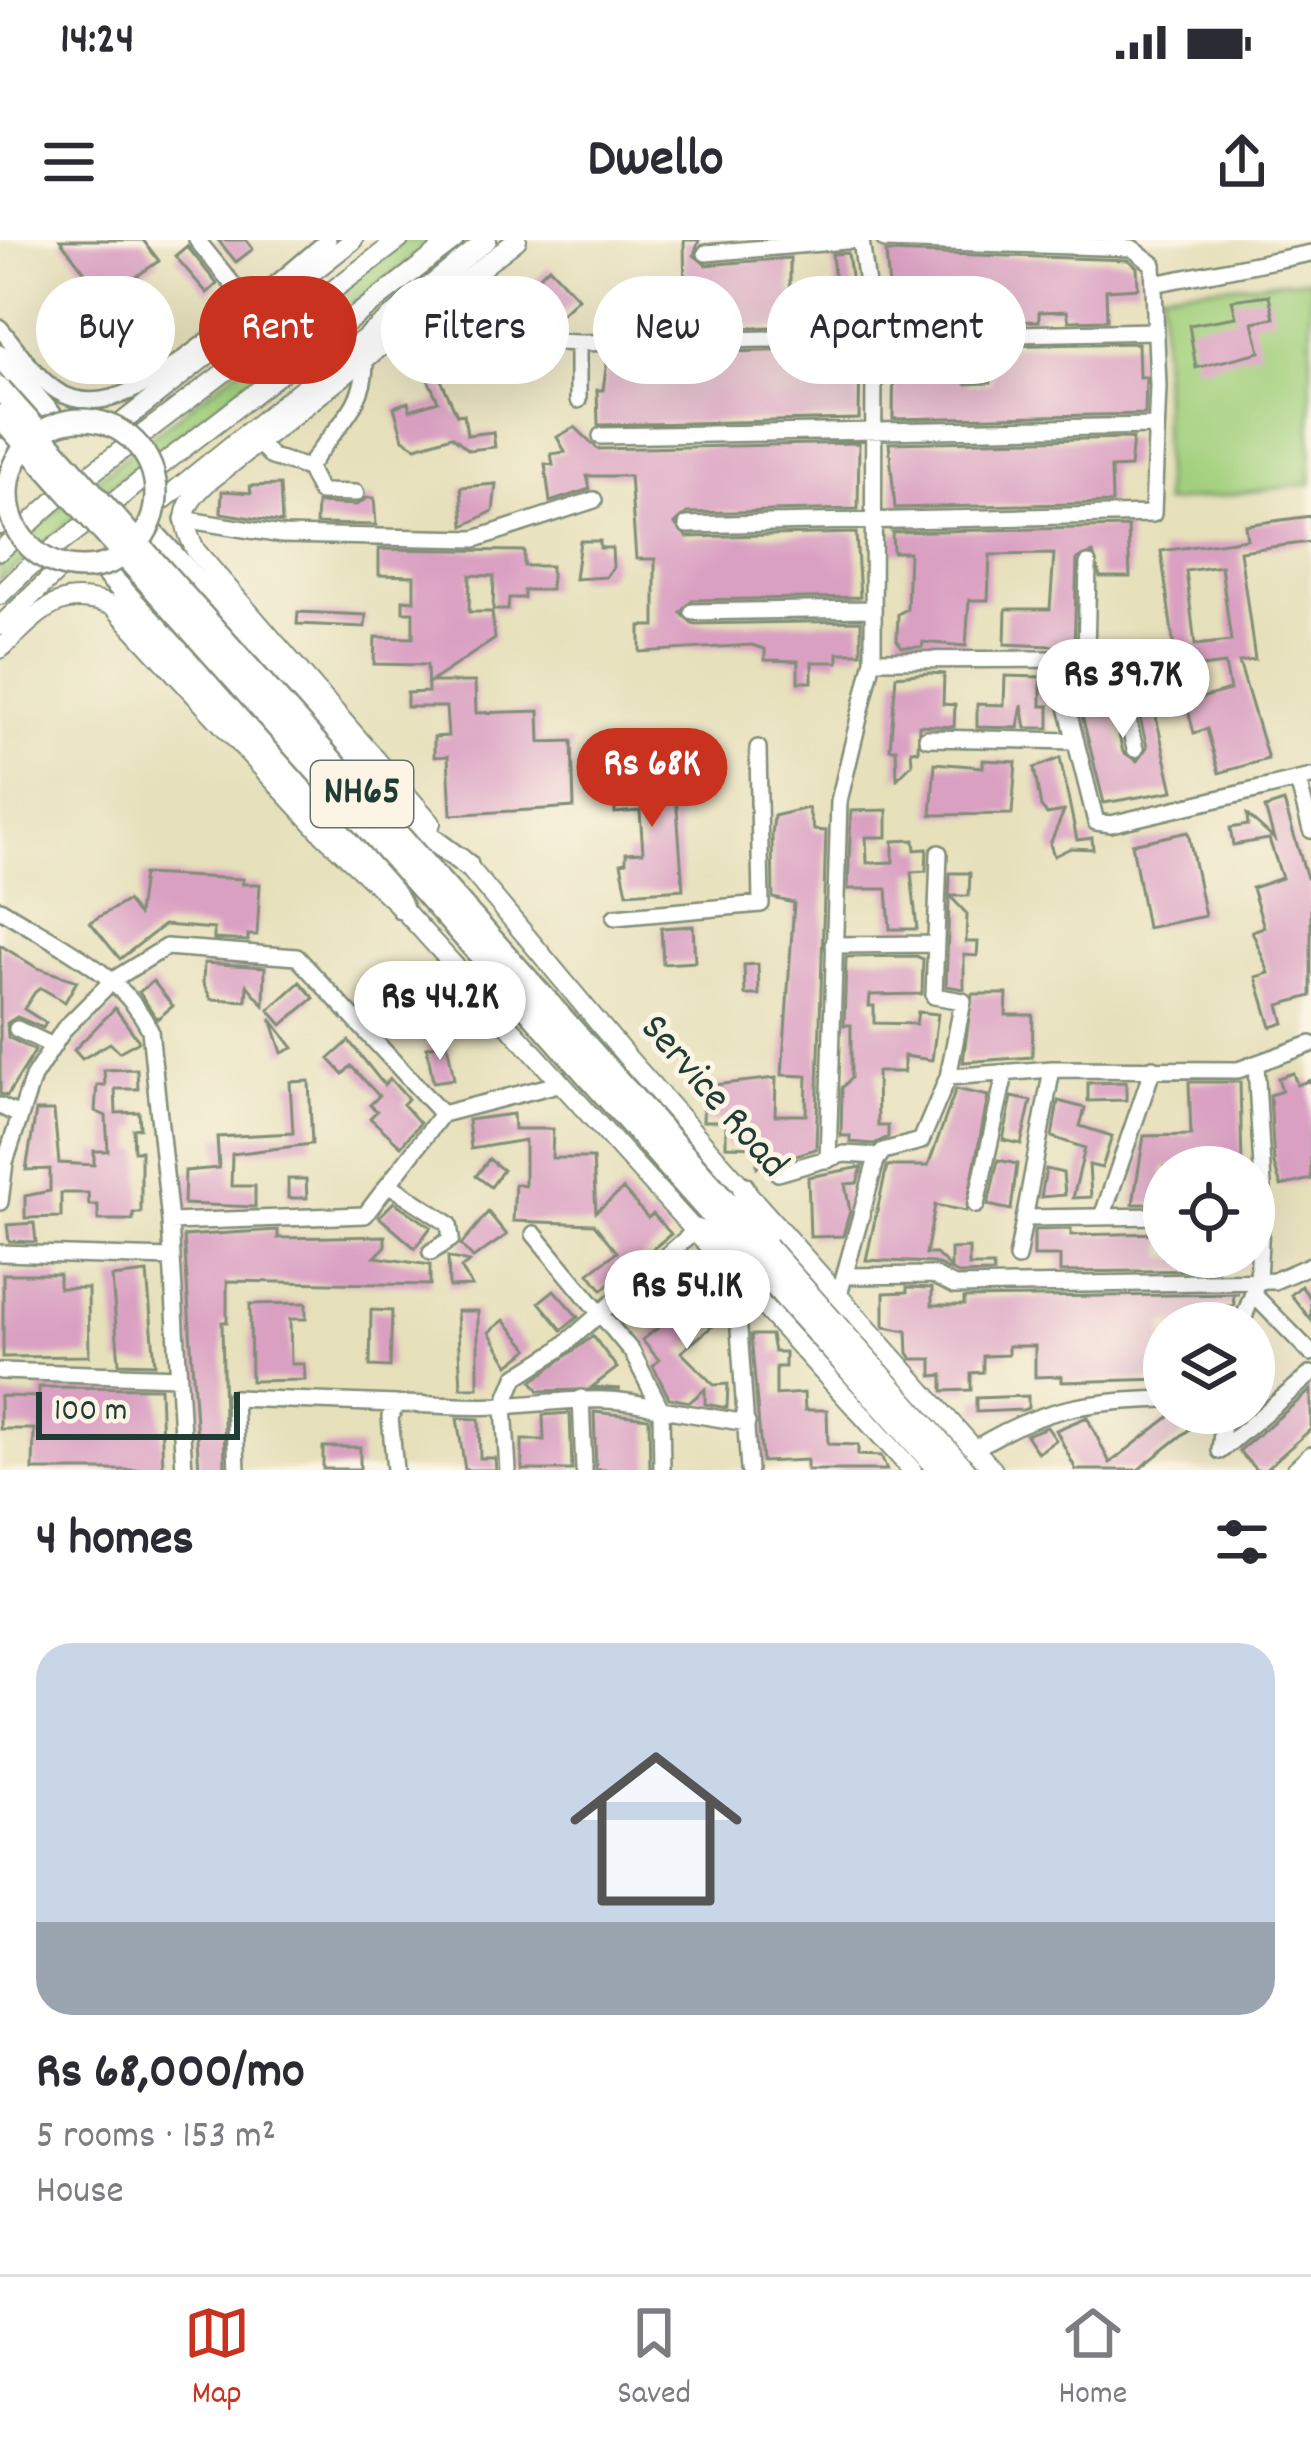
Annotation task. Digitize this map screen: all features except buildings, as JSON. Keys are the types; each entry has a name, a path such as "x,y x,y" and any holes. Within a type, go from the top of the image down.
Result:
{"highway":[{"path":"0,356 58,424"},
{"name":"NH65","path":"0,389 878,1389 939,1470"},
{"name":"NH65","path":"0,416 718,1207"},
{"path":"87,420 115,428 148,459 157,505 149,529 137,546 100,567 63,566 40,556 4,509 7,457 58,424 87,420"},
{"path":"149,529 433,840 467,865"},
{"path":"100,567 383,874 402,908"},
{"path":"718,1207 769,1267"},
{"name":"NH65","path":"878,1389 970,1459"}],"main road":[{"path":"309,276 353,240"},
{"path":"0,551 52,503 399,240"},
{"path":"0,595 28,568 454,240"},
{"path":"157,505 487,240"},
{"path":"471,276 517,240"},
{"path":"182,519 185,503 381,350"},
{"path":"115,428 199,358"},
{"name":"Service Road","path":"182,519 196,550 467,865 718,1207 842,1286 970,1459 993,1470"},
{"path":"0,626 63,566"},
{"path":"0,649 54,602 93,598 113,606 562,1083 718,1207 735,1274 912,1470"},
{"path":"1296,1470 1311,1456"}],"street":[{"path":"197,240 228,276"},
{"path":"293,240 307,257"},
{"path":"289,276 328,240"},
{"path":"706,254 831,247 859,240 865,276"},
{"path":"687,525 1153,514 1153,264 1132,244 885,240"},
{"path":"1154,284 1311,253"},
{"path":"0,328 58,393 106,400 144,386 199,349"},
{"path":"1026,334 1156,331"},
{"path":"569,343 767,339"},
{"path":"578,343 578,400"},
{"path":"308,468 320,444 356,406 365,385 365,363"},
{"path":"828,1160 839,801 873,660 874,384"},
{"path":"601,436 1156,426"},
{"path":"259,445 272,457 308,468 320,492 356,493"},
{"path":"182,519 281,535 476,539 594,500"},
{"path":"1086,656 1088,564"},
{"path":"693,613 871,609"},
{"path":"1055,659 1096,822 1111,824 1304,779 1311,830"},
{"path":"873,660 1113,659 1135,748"},
{"path":"928,737 1076,741"},
{"path":"616,917 761,904 758,748"},
{"path":"778,1173 854,1153 879,1156 922,1141 948,1077 963,1001 934,996 939,853"},
{"path":"0,909 113,980 139,1007 150,1030 170,1222 184,1470"},
{"path":"833,945 934,944"},
{"path":"0,1202 17,1114 53,1046 89,999 166,947 297,957 442,1114"},
{"path":"17,1029 53,1046"},
{"path":"948,1077 1052,1069 1238,1070 1311,1044"},
{"path":"1256,1064 1257,1146"},
{"path":"1102,1217 1153,1068"},
{"path":"1017,1258 1052,1069"},
{"path":"976,1205 1005,1074"},
{"path":"170,1222 364,1216 442,1114 562,1083"},
{"path":"0,1106 17,1114"},
{"path":"879,1156 842,1286 933,1275 954,1286 1256,1287 1311,1265"},
{"path":"390,1185 449,1224 451,1239 431,1252"},
{"path":"508,1470 504,1406 522,1371 557,1351 718,1207"},
{"path":"1024,1218 1143,1216"},
{"path":"534,1234 639,1363 661,1408 662,1470"},
{"path":"0,1253 171,1258"},
{"path":"735,1274 749,1470"},
{"path":"1250,1302 1256,1278"},
{"path":"1256,1287 1311,1353"},
{"path":"0,1371 179,1377"},
{"path":"1275,1404 1311,1374"},
{"path":"237,1470 234,1398 504,1406 580,1398 635,1401 747,1424"},
{"path":"580,1398 584,1470"},
{"path":"970,1459 1024,1418 1112,1400 1143,1399"},
{"path":"395,1470 390,1417 398,1404"},
{"path":"1222,1434 1220,1451 1240,1434"}],"green space":[{"path":"403,240 437,240 389,276 381,276 381,282 357,300 357,276"},
{"path":"1311,279 1311,484 1164,503 1162,291"},
{"path":"219,384 246,384 108,488 0,581 0,555"}]}
